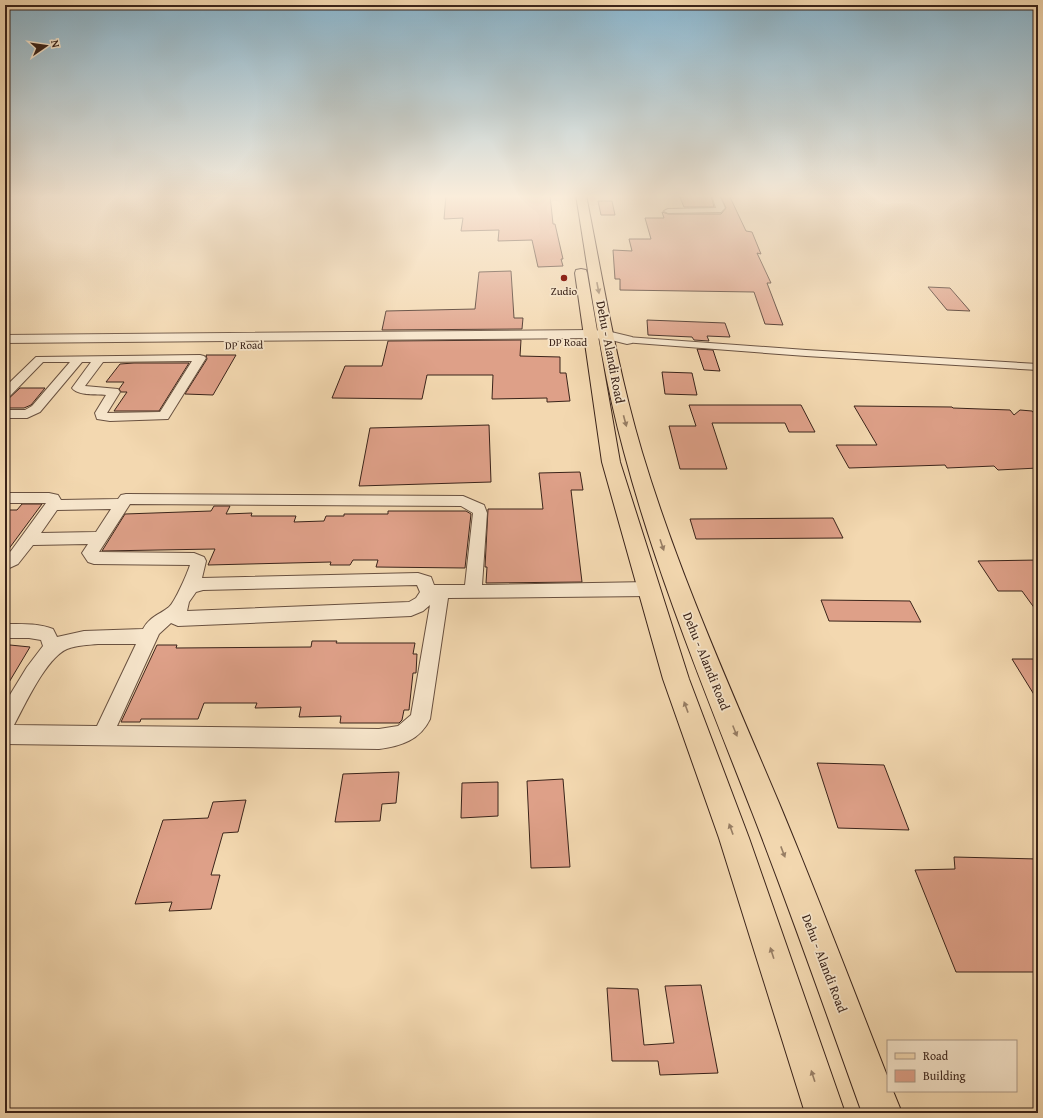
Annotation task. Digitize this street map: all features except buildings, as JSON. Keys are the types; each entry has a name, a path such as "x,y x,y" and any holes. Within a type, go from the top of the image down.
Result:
{"main road":[{"name":"Dehu - Alandi Road","path":"582,247 619,401 622,454 661,544 708,666 770,816 882,1113"},
{"name":"Dehu - Alandi Road","path":"590,247 605,339"},
{"name":"Dehu - Alandi Road","path":"622,454 611,462 676,679 734,838 825,1113"}],"street":[{"name":"DP Road","path":"5,339 189,342 605,339"},
{"path":"605,339 814,354 1038,367"},
{"name":"DP Road","path":"5,346 99,353 189,342"},
{"path":"5,394 40,359 83,359 99,353 200,358 164,416 110,417 101,416 101,413 114,392 78,388 99,353"},
{"path":"5,414 27,414 36,409 83,359"},
{"path":"5,498 49,498 53,499 55,502 29,539 12,560 5,564"},
{"path":"474,591 480,513 479,508 463,501 126,499 90,553 94,558 194,559 198,561 191,586 182,599 177,611 178,619 411,609 422,604 435,592 649,589"},
{"path":"54,505 122,504"},
{"path":"29,539 99,538"},
{"path":"191,586 203,584 418,579 425,582 435,592"},
{"path":"5,734 379,739 398,737 412,730 420,719 435,592"},
{"path":"103,735 152,629 160,621 177,611"},
{"path":"5,631 29,631 47,634 54,648"},
{"path":"5,721 43,660 54,648 74,640 84,638 149,637"}],"place":[{"name":"Zudio","path":"564,278"}]}
